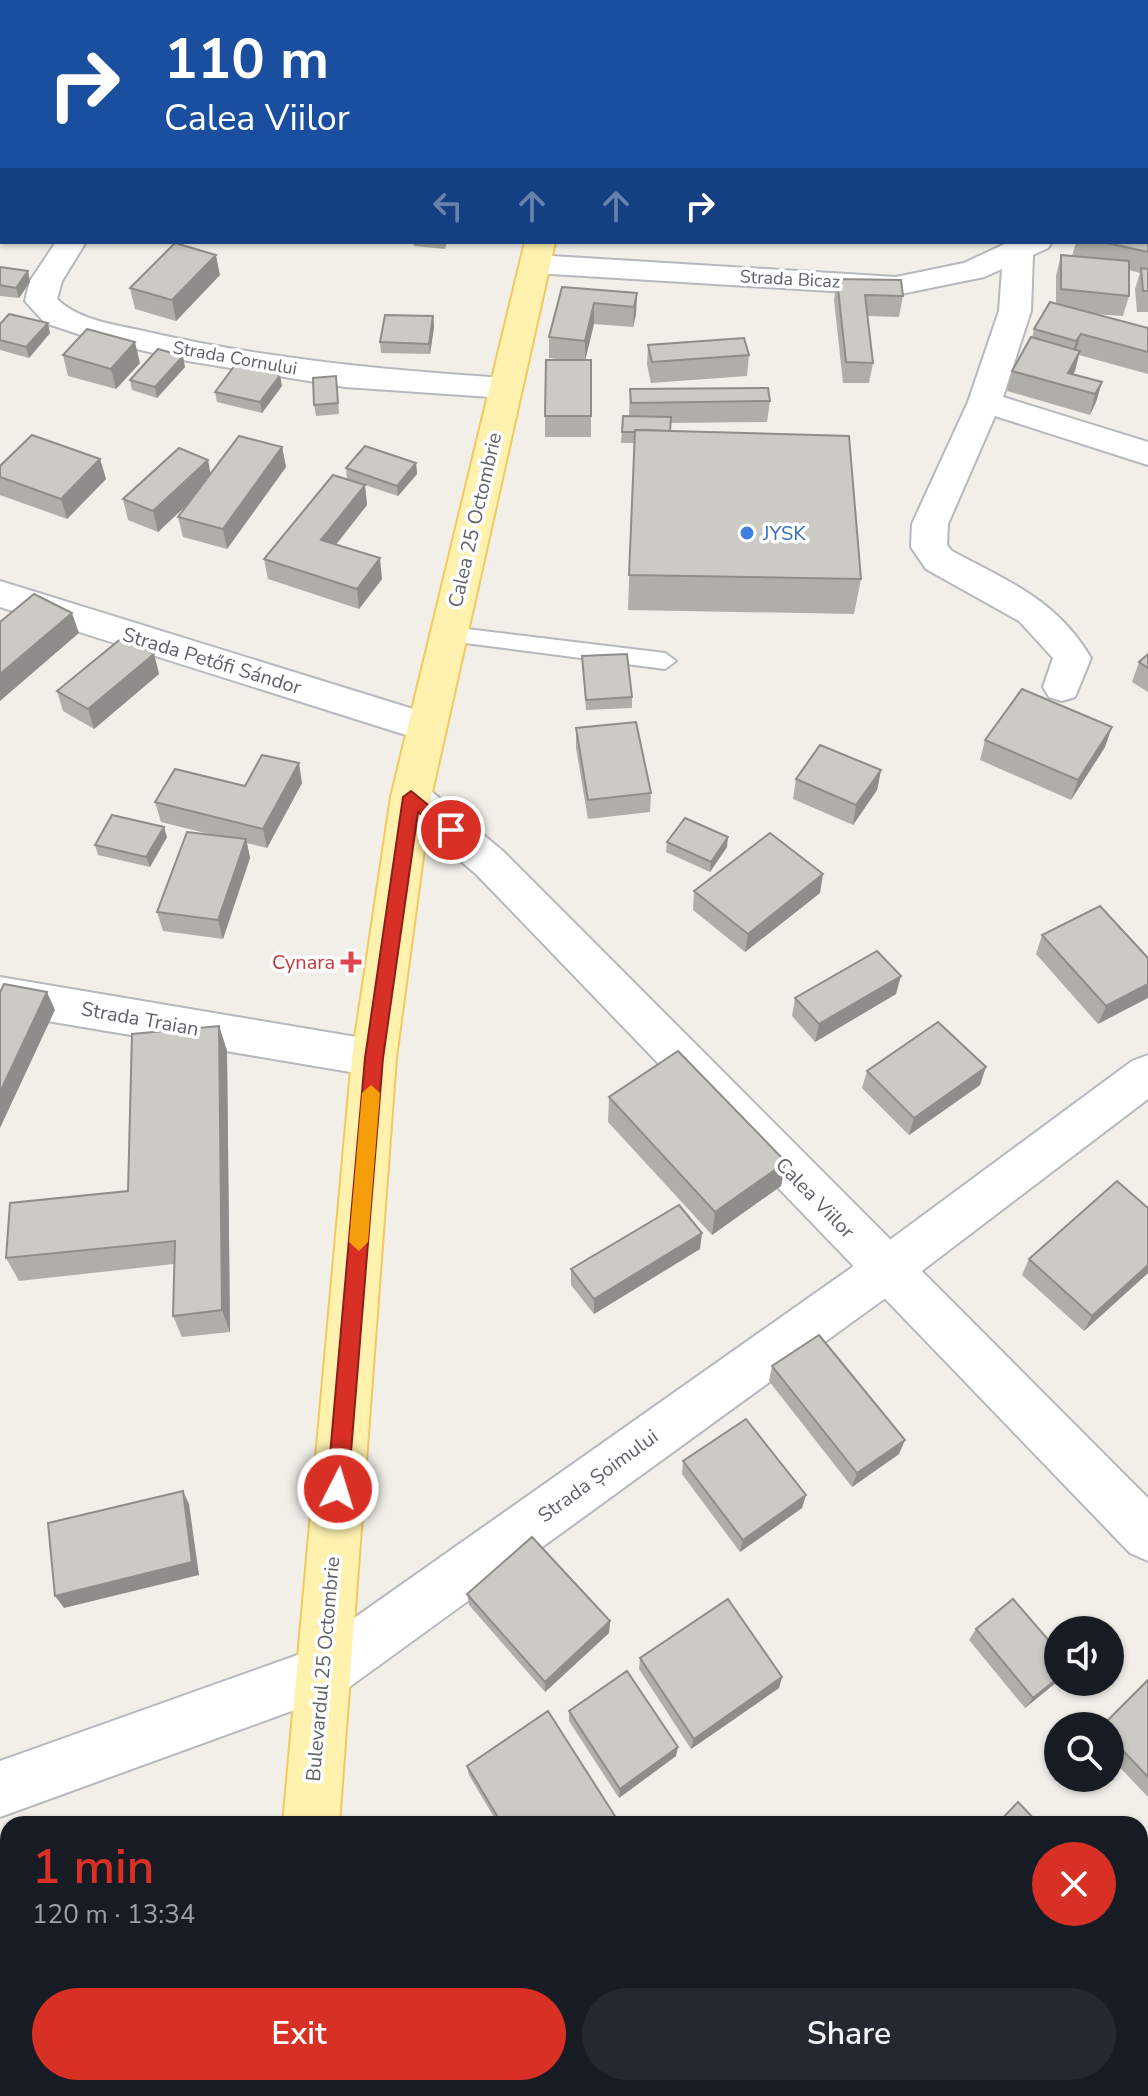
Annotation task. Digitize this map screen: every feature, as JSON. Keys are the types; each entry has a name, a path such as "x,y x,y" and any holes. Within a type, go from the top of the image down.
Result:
{"main road":[{"name":"Calea 25 Octombrie","path":"411,797 538,253"},
{"name":"Bulevardul 25 Octombrie","path":"312,1816 374,1058 411,797"}],"street":[{"name":"Strada Cornului","path":"70,244 46,281 41,301 56,316 92,328 188,351 345,377 505,388"},
{"name":"Strada Bicaz","path":"538,253 896,286 973,270 1028,246"},
{"path":"1028,246 1015,311 985,402 930,524 929,547 939,560 1040,617 1064,640 1072,658 1062,687"},
{"path":"985,402 1148,454"},
{"name":"Strada Petőfi Sándor","path":"0,594 425,727"},
{"name":"Calea Viilor","path":"411,797 490,863 885,1271 1148,1535"},
{"name":"Strada Traian","path":"0,995 374,1058"},
{"name":"Strada Șoimului","path":"0,1789 322,1674 885,1271 1148,1074"}],"lane":[{"path":"450,635 665,661"}],"building":[{"path":"174,244 216,255 172,300 130,288"},
{"path":"1112,244 1148,244 1148,252"},
{"path":"1061,255 1129,261 1129,296 1061,289"},
{"path":"0,267 28,271 16,288 0,285"},
{"path":"1141,268 1148,269 1148,291 1143,291"},
{"path":"837,279 901,280 903,296 865,295 873,363 846,362"},
{"path":"562,287 637,293 634,307 594,303 585,341 549,337"},
{"path":"1050,302 1148,328 1148,352 1081,334 1076,341 1034,329"},
{"path":"9,314 48,323 26,347 0,340 0,324"},
{"path":"385,315 433,316 429,344 380,342"},
{"path":"87,329 135,342 111,369 63,355"},
{"path":"1031,337 1080,351 1068,373 1102,382 1095,394 1012,371"},
{"path":"744,338 749,355 652,362 648,345"},
{"path":"158,349 183,356 155,387 130,380"},
{"path":"546,360 591,360 591,416 545,416"},
{"path":"235,365 280,375 260,402 215,392"},
{"path":"336,376 338,403 314,405 313,378"},
{"path":"768,388 770,401 631,403 630,389"},
{"path":"623,416 671,417 670,431 622,432"},
{"path":"635,430 849,436 861,579 629,575"},
{"path":"32,435 100,459 61,499 0,477 0,466"},
{"path":"239,436 282,447 223,529 178,517"},
{"path":"365,446 416,463 397,486 346,468"},
{"path":"179,448 208,460 153,511 123,499"},
{"path":"333,475 365,485 321,540 380,558 357,589 264,559"},
{"path":"34,594 72,613 0,674 0,622"},
{"path":"123,637 154,654 88,709 57,691"},
{"path":"627,654 632,697 586,700 582,656"},
{"path":"1148,654 1148,668 1139,662"},
{"path":"1022,689 1112,727 1078,780 985,740"},
{"path":"636,722 651,793 588,800 576,728"},
{"path":"820,745 881,770 856,805 796,779"},
{"path":"262,755 299,763 263,829 155,802 175,769 245,786"},
{"path":"112,815 164,827 146,857 95,845"},
{"path":"685,818 728,837 711,862 667,842"},
{"path":"187,832 246,839 218,920 157,912"},
{"path":"770,833 823,874 748,934 694,891"},
{"path":"1100,906 1148,958 1148,984 1106,1006 1042,935"},
{"path":"877,951 901,976 819,1024 795,998"},
{"path":"4,984 47,992 0,1092 0,992"},
{"path":"938,1022 986,1067 914,1118 867,1071"},
{"path":"219,1026 222,1310 173,1316 175,1241 6,1258 10,1203 128,1191 132,1034"},
{"path":"678,1051 786,1162 715,1212 609,1097"},
{"path":"1117,1181 1148,1208 1148,1265 1092,1316 1029,1259"},
{"path":"679,1205 702,1233 594,1299 571,1269"},
{"path":"819,1335 905,1440 857,1473 772,1366"},
{"path":"746,1419 806,1495 743,1540 683,1461"},
{"path":"183,1491 192,1562 55,1596 48,1523"},
{"path":"532,1537 610,1621 545,1682 467,1594"},
{"path":"728,1599 782,1677 694,1739 640,1658"},
{"path":"1013,1599 1044,1635 1044,1689 1033,1698 976,1629"},
{"path":"627,1671 678,1747 620,1789 569,1711"},
{"path":"1148,1680 1148,1777 1124,1752 1124,1712 1116,1712"},
{"path":"548,1711 615,1816 497,1816 467,1766"},
{"path":"1018,1802 1031,1816 1005,1816"}],"slow traffic":[{"path":"359,1242 371,1093"}],"place":[{"name":"JYSK","path":"747,533"},
{"name":"Cynara","path":"351,962"}],"route":[{"path":"338,1489 374,1058 411,797 451,830"}]}
